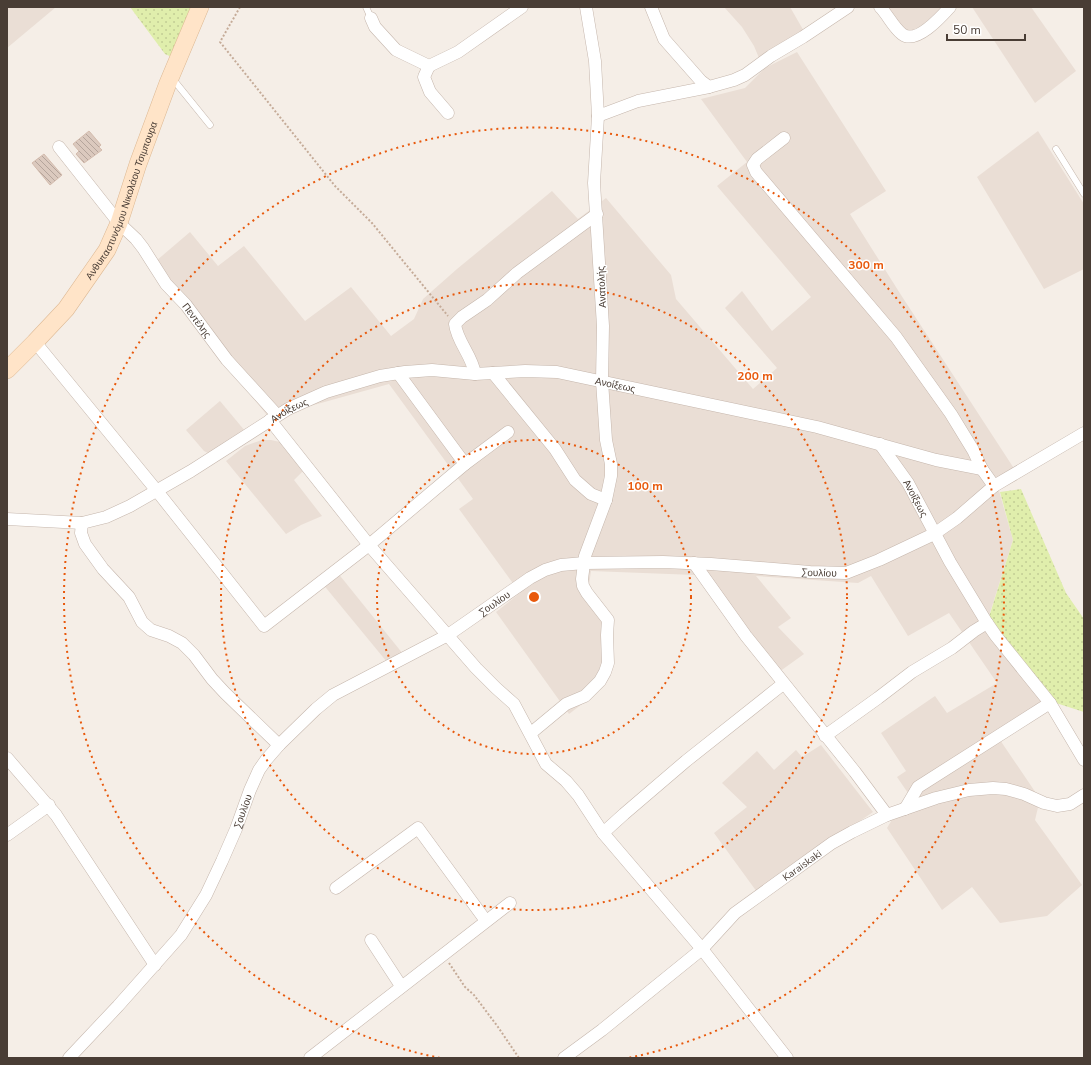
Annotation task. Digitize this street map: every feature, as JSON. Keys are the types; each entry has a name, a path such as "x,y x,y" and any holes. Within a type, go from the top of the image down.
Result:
{"street":[{"name":"Ανθυπαστυνόμου Νικολάου Τσιμπουρα","path":"7,370 36,342 66,308 92,274 107,250 119,223 138,164 171,77 200,7"},
{"path":"448,113 430,92 424,77 429,66 458,52 522,7"},
{"name":"Ανατολής","path":"531,733 566,704 588,694 600,681 607,667 608,657 608,620 590,598 583,586 582,579 584,562 589,544 606,500 612,464 606,440 602,381 603,326 594,183 598,116 595,61 586,7"},
{"path":"651,7 664,38 701,81 710,87"},
{"path":"598,116 638,101 725,84 745,75 771,56 848,7"},
{"path":"880,7 898,30 910,37 922,32 950,7"},
{"path":"368,12 375,27 396,50 429,66"},
{"path":"784,138 757,159 753,165 756,172 896,336 951,414 973,450 982,469 994,486"},
{"name":"Πεντέλης","path":"59,147 119,223 136,239 166,284 186,305 226,360 274,418 369,545 496,688 514,704 531,733 546,764 566,781 578,794 603,833 702,949 787,1058"},
{"path":"475,374 471,358 456,333 455,324 462,317 487,300 517,273 597,214"},
{"path":"36,342 264,626 369,545 465,464 508,432"},
{"name":"Ανοίξεως","path":"7,519 82,523 112,515 191,471 274,418 306,400 326,392 373,378 398,373 432,370 475,374 547,371 602,381 802,424 880,444 908,483 934,534 987,624 1050,703 1084,760"},
{"path":"398,373 465,464"},
{"path":"493,373 555,449 575,480 591,494 606,500"},
{"name":"Σουλίου","path":"69,1058 181,935 198,908 222,861 257,775 266,760 316,709 333,695 448,635 540,572 561,565 584,562 624,561 694,563 810,572 846,573 879,560 934,534 961,515 994,486 1084,433"},
{"path":"880,444 936,460 982,469"},
{"path":"82,523 81,533 84,544 103,569 129,597 142,622 151,630 170,636 182,643 194,655 222,690 280,745"},
{"path":"694,563 746,636 888,815"},
{"path":"825,736 912,672 952,648 974,631 987,624"},
{"path":"603,833 686,761 783,684"},
{"path":"905,809 918,787 1050,703"},
{"path":"7,758 49,805 155,965"},
{"name":"Karaiskaki","path":"564,1058 602,1030 702,949 731,916 832,844 852,832 888,815 949,794 986,788 1024,794 1047,804 1058,806 1070,804 1084,795"},
{"path":"7,835 49,805"},
{"path":"336,888 418,828 486,921"},
{"path":"310,1058 510,903"},
{"path":"371,940 401,986"}],"lane":[{"path":"171,77 210,125"},
{"path":"1056,149 1084,194"}],"path":[{"path":"240,7 220,42 335,186 372,223 455,324"},
{"path":"443,954 462,983 474,995 487,1012 519,1058"}],"shaded area":[{"path":"7,7 56,7 7,48"},
{"path":"724,7 790,7 805,33 759,58 754,46 742,27"},
{"path":"886,7 945,7 934,19 907,33"},
{"path":"972,7 1031,7 1076,71 1035,103"},
{"path":"797,52 886,191 850,214 1015,470 996,480 1013,540 989,616 1056,703 1000,740 1040,799 1035,820 1082,885 1047,916 1000,923 972,887 942,910 887,828 908,793 897,777 906,771 881,733 935,696 947,713 997,683 949,613 908,636 871,576 858,583 756,576 791,618 778,627 804,654 772,677 695,575 591,571 589,585 613,646 590,698 569,714 496,612 520,593 459,509 473,499 389,384 303,408 274,424 149,267 190,232 218,266 244,246 305,321 351,287 391,336 414,319 423,299 552,191 578,219 606,198 671,275 676,299 753,389 777,368 725,308 742,291 772,331 811,297 717,186 747,162 701,99 745,88 765,68"},
{"path":"1038,131 1084,204 1084,269 1044,289 977,177"},
{"path":"220,401 245,431 210,454 204,451 186,430"},
{"path":"262,440 280,442 303,471 294,480 322,516 301,525 286,534 226,461 245,446"},
{"path":"337,572 403,654 387,662 322,583"},
{"path":"821,745 873,812 757,892 714,833 747,807 722,783 757,751 774,770 796,750 802,757"}],"green space":[{"path":"130,7 197,7 174,58 165,54"},
{"path":"1021,489 1066,593 1084,619 1084,712 1056,703 989,617 1013,540 1000,492"}],"building":[{"path":"89,131 101,145 99,147 102,150 84,163 76,154 79,151 73,144"},
{"path":"44,154 62,175 50,185 32,163"}]}
